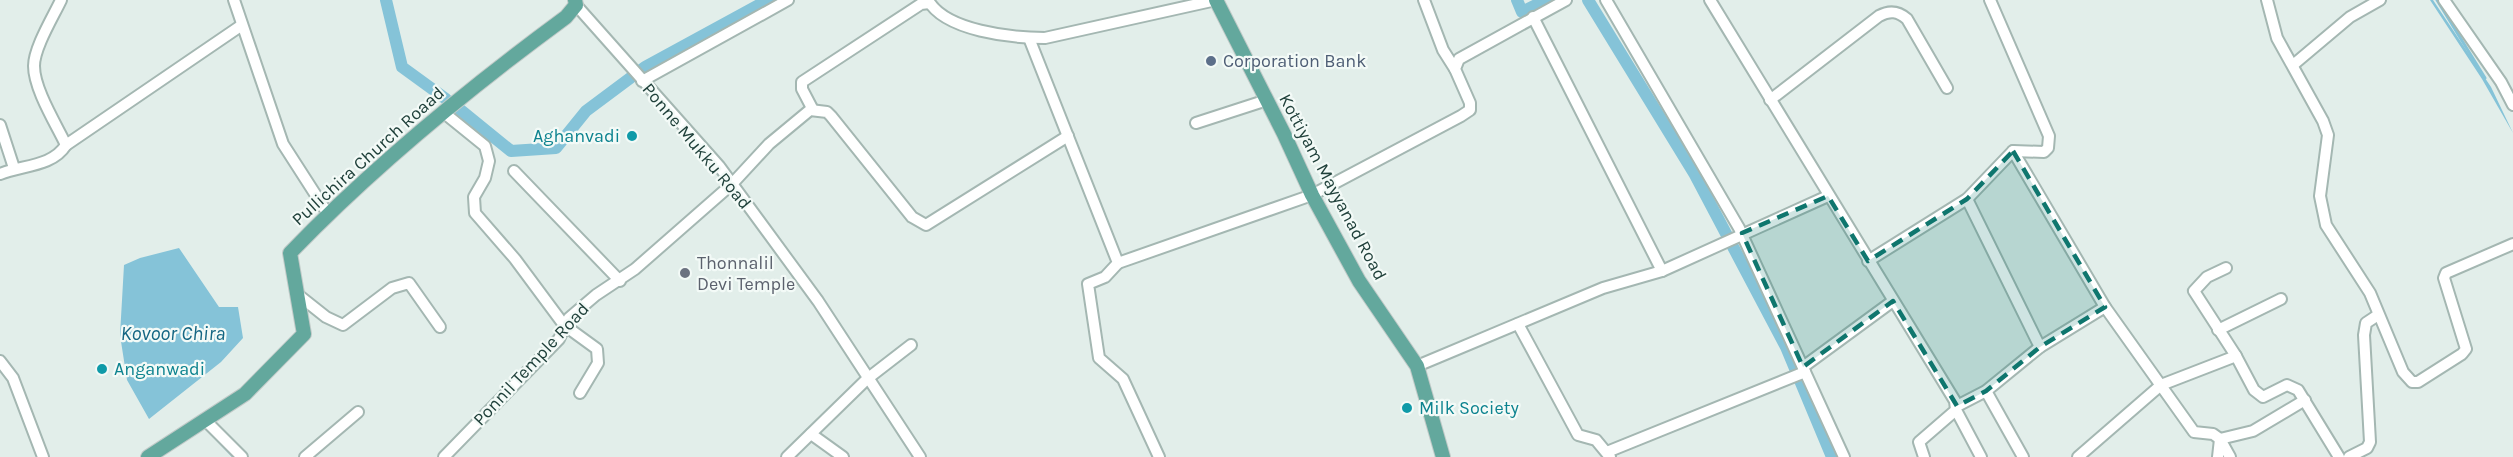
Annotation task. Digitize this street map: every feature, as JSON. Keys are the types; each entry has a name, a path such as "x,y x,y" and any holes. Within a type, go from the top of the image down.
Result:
{"main road":[{"name":"Kottiyam Mayyanad Road","path":"1216,0 1312,195 1359,281 1417,366 1443,457"},
{"name":"Pullichira Church Roaad","path":"148,457 245,394 304,334 290,253 328,214 443,112 486,76 567,18 575,3"}],"street":[{"path":"61,0 36,56 34,66 36,81 66,145"},
{"path":"234,0 284,144 328,214"},
{"path":"642,81 788,0"},
{"path":"1068,136 926,225 912,217 831,116 827,112 812,110 802,89 802,82 929,1 939,15 949,20 982,30 1029,38 1045,38 1216,0"},
{"path":"1159,457 1123,379 1099,358 1088,284 1105,277 1118,263 1312,195 1467,113 1470,103 1455,69 1443,50 1424,0"},
{"path":"1455,69 1455,64 1467,54 1566,0"},
{"path":"1606,0 1742,233 1844,457"},
{"path":"1710,0 1893,301 1956,408 1981,457"},
{"path":"1868,261 1967,199 2013,151 2044,152 2050,142 1990,0"},
{"path":"2267,0 2277,38 2328,135 2320,196 2326,225 2361,276 2406,378 2412,382 2418,382 2462,354 2466,349 2444,278 2445,273 2513,244"},
{"path":"2293,65 2350,17 2380,0"},
{"path":"2444,0 2501,82 2513,105"},
{"name":"Ponne Mukku Road","path":"575,3 732,184 818,301 920,457"},
{"path":"1770,100 1879,16 1893,11 1901,13 1907,19 1947,88"},
{"path":"1533,17 1662,271"},
{"path":"0,174 14,168 47,161 60,154 66,145 242,25"},
{"path":"1029,38 1118,263"},
{"path":"1196,123 1267,100"},
{"name":"Ponnil Temple Road","path":"444,457 559,339 569,318 596,295 620,280 732,184 769,144 812,110"},
{"path":"443,112 485,146 489,154 485,178 474,197 475,213 515,259 564,325 597,349 598,363 580,393"},
{"path":"0,125 14,168"},
{"path":"2013,151 2105,307 2194,432 2214,434 2220,439 2230,457"},
{"path":"514,171 620,280"},
{"path":"1417,366 1603,288 1662,271 1828,196"},
{"path":"1967,199 2040,347"},
{"path":"2226,268 2207,277 2194,291 2258,395 2269,395 2293,385 2305,400 2339,457"},
{"path":"297,294 326,317 343,325 392,288 409,283 440,327"},
{"path":"2218,330 2281,299"},
{"path":"1518,324 1578,435 1596,440 1609,454 1804,370 1893,301"},
{"path":"1924,457 1919,442 1956,408 1986,391 2040,347 2105,307"},
{"path":"2349,457 2367,448 2370,442 2364,335 2366,323 2378,315"},
{"path":"787,457 867,379 910,345"},
{"path":"2078,457 2161,385 2236,356"},
{"path":"0,361 13,378 43,457"},
{"path":"1986,391 2023,457"},
{"path":"2220,439 2253,431 2305,400"},
{"path":"305,457 358,412"},
{"path":"205,420 242,457"},
{"path":"811,434 843,457"},
{"path":"2218,457 2220,439"}],"highlighted area":[{"path":"2013,151 2105,307 2040,347 1986,391 1957,406 1893,301 1803,367 1742,233 1828,196 1868,261 1967,199"}],"water":[{"path":"2430,0 2433,0 2491,87 2513,133 2482,79"},
{"name":"Kovoor Chira","path":"179,248 219,307 238,307 243,338 221,362 149,419 127,380 120,335 124,265 140,258"}],"waterway":[{"path":"386,0 402,67 446,99"},
{"path":"458,108 511,151 556,148 586,111 645,67 768,0"},
{"path":"1517,0 1522,12 1546,0"},
{"path":"1588,0 1694,173 1786,347 1832,457"},
{"path":"2437,0 2485,78"},
{"path":"211,433 234,457"}],"place":[{"name":"Corporation Bank","path":"1211,61"},
{"name":"Aghanvadi","path":"632,136"},
{"name":"Thonnalil Devi Temple","path":"685,273"},
{"name":"Anganwadi","path":"102,369"},
{"name":"Milk Society","path":"1407,408"}]}
